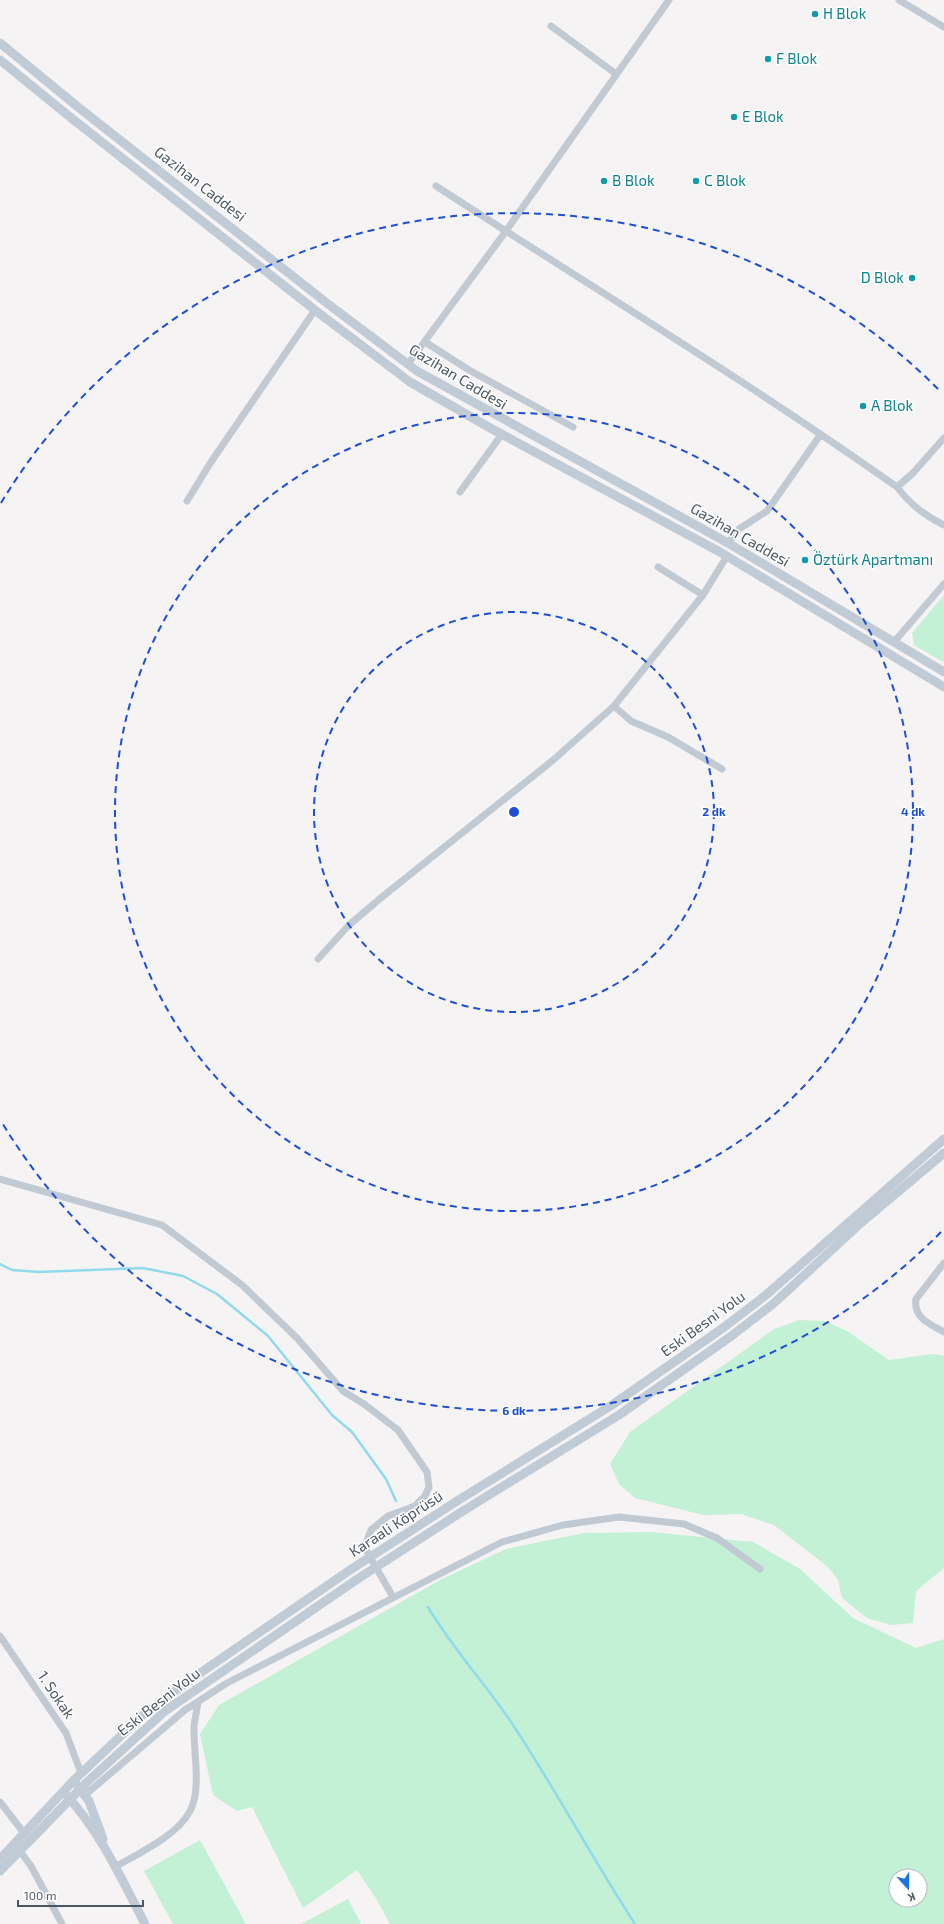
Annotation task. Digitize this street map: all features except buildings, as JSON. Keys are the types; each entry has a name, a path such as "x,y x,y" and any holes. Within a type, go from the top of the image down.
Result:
{"main road":[{"name":"Gazihan Caddesi","path":"0,43 78,107 408,364 464,398 728,543 944,672"},
{"name":"Gazihan Caddesi","path":"1,63 315,310 410,382 502,434 727,556 944,687"},
{"name":"Eski Besni Yolu","path":"457,1501 607,1409 723,1328 766,1295 944,1139"},
{"name":"Eski Besni Yolu","path":"463,1511 624,1411 736,1333 774,1304 862,1222 944,1153"},
{"name":"Karaali Köprüsü","path":"350,1570 457,1501"},
{"name":"Karaali Köprüsü","path":"356,1580 463,1511"},
{"name":"Eski Besni Yolu","path":"0,1859 81,1773 129,1727 158,1702 350,1570"},
{"name":"Eski Besni Yolu","path":"0,1871 70,1800 83,1792 136,1736 165,1711 356,1580"},
{"path":"74,1780 83,1792 95,1814 106,1850"},
{"path":"63,1792 106,1850 145,1924"}],"street":[{"path":"408,364 426,342 506,231 669,0"},
{"path":"899,0 944,27"},
{"path":"551,26 616,74"},
{"path":"436,186 580,277 821,434 897,486 904,496 924,514 944,525"},
{"path":"187,501 228,437 315,310"},
{"path":"426,342 469,370 573,427"},
{"path":"460,492 502,434"},
{"path":"728,543 739,529 767,511 821,434"},
{"path":"897,486 913,474 944,438"},
{"path":"318,959 349,925 552,761 614,706 703,595 727,556"},
{"path":"658,567 703,595"},
{"path":"894,642 944,584"},
{"path":"614,706 631,721 668,738 722,769"},
{"path":"0,1179 162,1224 242,1285 297,1338 343,1391 364,1404 398,1430 427,1472 429,1487 425,1496 415,1506 388,1516 371,1530 366,1542 366,1550 393,1597"},
{"path":"944,1263 916,1299 915,1306 921,1318 944,1332"},
{"path":"83,1792 185,1710 226,1683 502,1542 563,1525 619,1517 684,1524 717,1538 760,1569"},
{"name":"1. Sokak","path":"0,1636 66,1733 81,1773"},
{"path":"115,1866 165,1838 186,1818 191,1810 196,1784 194,1726 198,1702"},
{"path":"0,1802 24,1833"},
{"path":"20,1851 62,1924"}],"green space":[{"path":"944,595 943,662 914,645 912,633"},
{"path":"799,1320 824,1321 847,1331 889,1360 933,1354 944,1356 944,1568 916,1591 913,1623 891,1625 867,1618 842,1598 838,1580 828,1567 774,1525 741,1514 703,1515 635,1498 619,1484 610,1464 630,1432 774,1329"},
{"path":"651,1532 753,1542 800,1569 853,1618 916,1648 944,1639 944,1924 390,1924 377,1900 357,1870 303,1908 252,1807 237,1811 213,1795 200,1734 219,1705 440,1580 506,1549 584,1533"},
{"path":"200,1840 246,1924 173,1924 144,1871"},
{"path":"348,1899 361,1924 301,1924"}],"waterway":[{"path":"0,1264 12,1270 39,1272 143,1268 183,1276 217,1294 268,1336 332,1415 352,1432 386,1479 396,1501"},
{"path":"428,1607 447,1637 511,1722 635,1924"}],"place":[{"name":"H Blok","path":"815,14"},
{"name":"F Blok","path":"768,59"},
{"name":"E Blok","path":"734,117"},
{"name":"B Blok","path":"604,181"},
{"name":"C Blok","path":"696,181"},
{"name":"D Blok","path":"912,278"},
{"name":"A Blok","path":"863,406"},
{"name":"Öztürk Apartmanı","path":"805,560"}]}
